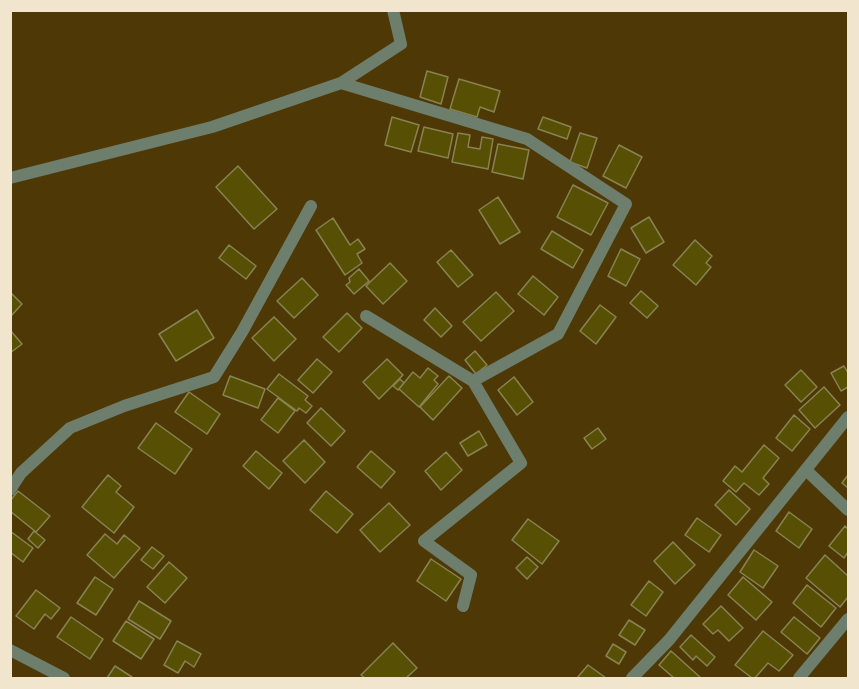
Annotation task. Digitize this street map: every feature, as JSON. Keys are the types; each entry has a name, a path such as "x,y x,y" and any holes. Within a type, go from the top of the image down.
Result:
{"street":[{"path":"10,178 212,127 341,83 401,44 393,10"},
{"path":"341,83 527,139 626,204 558,334 473,381"},
{"path":"10,490 21,473 70,428 133,403 214,377 242,332 311,206"},
{"path":"366,316 473,381 521,463 424,541 471,575 463,606"},
{"path":"632,678 669,640 849,417"},
{"path":"806,470 849,510"},
{"path":"798,678 849,619"},
{"path":"10,650 58,677"}],"building":[{"path":"427,71 448,77 441,104 420,97"},
{"path":"459,79 500,91 494,112 480,107 477,117 450,109"},
{"path":"392,117 419,125 411,152 385,145"},
{"path":"543,117 571,127 567,139 538,129"},
{"path":"424,127 453,134 448,158 418,151"},
{"path":"458,133 470,135 468,147 480,149 482,137 493,139 488,169 452,162"},
{"path":"580,133 597,138 587,168 570,162"},
{"path":"498,144 529,150 523,179 492,172"},
{"path":"619,145 642,157 626,188 603,176"},
{"path":"238,166 277,209 254,229 216,187"},
{"path":"573,185 608,203 591,235 557,217"},
{"path":"498,197 520,232 500,244 479,210"},
{"path":"649,217 664,242 646,253 631,228"},
{"path":"333,218 350,245 358,239 365,249 357,254 362,263 345,275 316,230"},
{"path":"552,231 583,250 573,268 541,249"},
{"path":"695,240 712,256 706,263 711,267 696,285 673,265"},
{"path":"229,245 256,266 246,279 219,258"},
{"path":"621,249 640,259 626,286 608,276"},
{"path":"451,250 473,275 458,287 437,262"},
{"path":"390,263 407,281 383,304 366,286"},
{"path":"359,269 369,281 354,294 346,285 350,282 349,278"},
{"path":"533,276 558,297 544,315 518,294"},
{"path":"302,278 318,295 294,318 277,301"},
{"path":"641,291 658,306 647,318 630,303"},
{"path":"10,292 22,304 11,316 10,316"},
{"path":"496,292 514,311 481,341 463,322"},
{"path":"600,305 616,317 596,344 580,331"},
{"path":"435,308 452,326 441,337 424,320"},
{"path":"197,310 214,338 176,361 159,334"},
{"path":"347,313 362,328 339,352 323,337"},
{"path":"274,317 296,339 274,361 252,338"},
{"path":"10,330 22,344 10,353"},
{"path":"475,351 487,365 476,374 465,360"},
{"path":"317,359 332,372 313,393 298,380"},
{"path":"387,359 403,375 379,399 363,382"},
{"path":"844,366 848,373 848,387 841,391 831,373"},
{"path":"428,368 438,376 434,380 438,384 419,407 399,389 413,372 420,378"},
{"path":"801,370 817,387 801,402 785,385"},
{"path":"279,374 308,396 305,400 312,406 306,413 299,408 297,411 267,389"},
{"path":"230,376 265,389 258,408 223,395"},
{"path":"449,376 462,388 433,420 420,407"},
{"path":"514,377 533,402 517,415 498,390"},
{"path":"400,379 404,383 398,390 393,386"},
{"path":"824,387 840,405 815,428 799,410"},
{"path":"189,392 220,414 207,434 175,412"},
{"path":"278,398 295,411 278,433 261,420"},
{"path":"321,408 345,431 331,446 307,423"},
{"path":"794,415 810,429 792,451 776,438"},
{"path":"156,423 192,449 175,474 138,448"},
{"path":"598,428 606,439 592,449 584,438"},
{"path":"479,431 487,445 468,456 460,443"},
{"path":"304,440 325,462 305,483 283,461"},
{"path":"764,445 779,458 763,478 769,484 759,495 744,483 736,492 723,481 735,466 742,472"},
{"path":"256,451 282,473 269,489 243,466"},
{"path":"371,451 395,472 381,488 357,467"},
{"path":"446,452 462,470 441,490 425,471"},
{"path":"108,475 121,486 116,492 134,507 114,533 82,507"},
{"path":"848,475 848,488 842,483"},
{"path":"729,490 750,509 736,525 715,505"},
{"path":"18,491 50,516 36,532 10,511 10,501"},
{"path":"326,491 353,514 337,533 310,510"},
{"path":"389,503 410,525 380,552 360,530"},
{"path":"789,512 812,529 799,548 776,531"},
{"path":"697,518 721,535 709,552 685,535"},
{"path":"528,519 559,541 542,564 512,540"},
{"path":"845,526 848,529 848,552 844,558 829,546"},
{"path":"10,531 33,548 23,562 10,552"},
{"path":"34,531 45,540 38,548 28,539"},
{"path":"105,534 117,544 124,535 140,548 114,578 87,555"},
{"path":"673,542 695,565 675,584 654,561"},
{"path":"152,547 164,556 153,569 141,560"},
{"path":"754,550 778,566 763,588 740,572"},
{"path":"825,555 848,576 848,597 840,607 806,578"},
{"path":"527,557 538,567 527,579 516,568"},
{"path":"431,559 461,579 446,601 417,581"},
{"path":"169,562 187,578 165,603 147,587"},
{"path":"95,577 113,589 96,615 77,603"},
{"path":"743,577 772,602 756,620 728,595"},
{"path":"649,581 663,592 646,616 631,605"},
{"path":"807,585 836,608 821,627 793,603"},
{"path":"36,590 60,608 51,619 45,614 34,629 16,616"},
{"path":"139,601 171,621 160,639 128,619"},
{"path":"721,606 743,628 729,641 718,630 713,634 703,624"},
{"path":"71,617 103,639 90,659 57,637"},
{"path":"794,617 820,638 807,654 781,632"},
{"path":"629,620 645,630 635,645 619,635"},
{"path":"126,621 154,639 141,659 113,641"},
{"path":"763,631 793,655 779,671 768,663 755,678 752,678 735,665"},
{"path":"691,635 715,657 707,666 696,656 693,660 680,647"},
{"path":"177,641 201,654 194,667 185,661 178,673 164,665"},
{"path":"393,643 417,668 406,678 365,678 361,675"},
{"path":"613,644 626,652 619,664 606,656"},
{"path":"671,651 701,678 674,678 659,665"},
{"path":"588,665 606,678 577,678"},
{"path":"115,666 132,677 107,678"}]}
